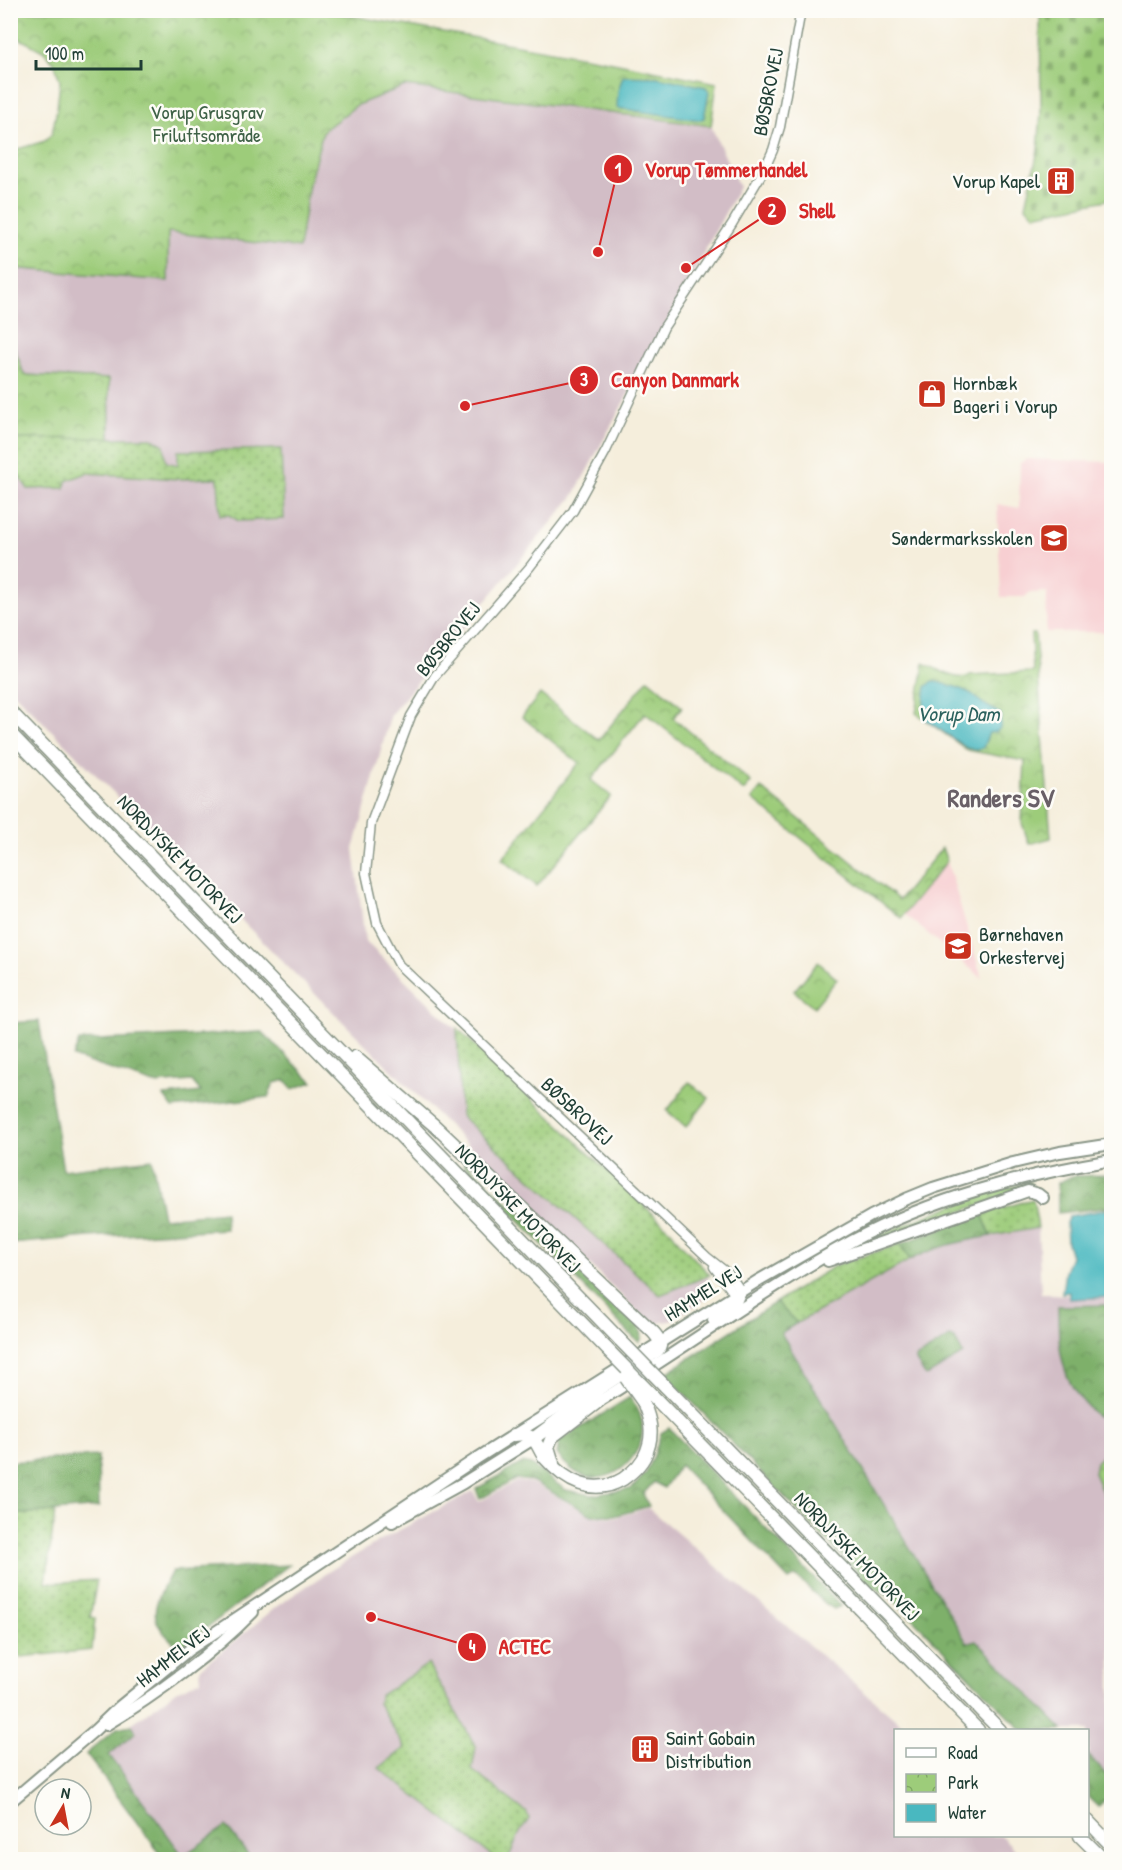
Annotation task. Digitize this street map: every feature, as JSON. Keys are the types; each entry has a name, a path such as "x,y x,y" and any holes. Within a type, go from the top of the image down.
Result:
{"highway":[{"name":"NORDJYSKE MOTORVEJ","path":"10,711 998,1729"},
{"name":"NORDJYSKE MOTORVEJ","path":"10,733 477,1215 605,1351 635,1389 647,1398 976,1729"},
{"path":"223,931 356,1058 461,1151 653,1332 660,1342 661,1345 657,1351 600,1388 533,1439"},
{"path":"514,1435 520,1434 533,1439 543,1455 570,1480 591,1486 616,1483 630,1474 645,1456 650,1444 647,1398"},
{"path":"554,1467 549,1452 549,1442 558,1432 599,1401"},
{"path":"1089,1822 1112,1846"},
{"path":"1081,1837 1104,1860"}],"main road":[{"name":"HAMMELVEJ","path":"10,1802 176,1660 238,1616 514,1435 739,1294 871,1216 915,1195 1013,1163 1060,1152 1112,1144"},
{"name":"HAMMELVEJ","path":"348,1545 463,1483 599,1401 805,1269 870,1232 960,1195 1032,1175 1112,1160"},
{"path":"805,1269 1028,1191 1043,1198"},
{"path":"658,1362 730,1308 739,1294 751,1299 759,1298"},
{"name":"HAMMELVEJ","path":"95,1731 133,1709 178,1676 247,1618 265,1599"},
{"path":"178,1676 188,1659 238,1616"},
{"path":"116,1720 134,1701 174,1670 176,1660"}],"street":[{"name":"BØSBROVEJ","path":"739,1294 730,1275 707,1257 399,965 377,923 366,873 367,848 371,823 411,716 435,676 529,568 573,511 606,451 664,327 732,224 764,170 780,127 801,10"}],"shaded area":[{"path":"405,86 711,126 739,187 573,497 391,714 354,849 365,941 706,1272 711,1286 708,1297 670,1321 657,1323 645,1319 355,1034 11,690 11,439 110,437 109,379 23,375 11,338 10,268 168,281 167,232 309,184 323,131 357,105"},
{"name":"Søndermarksskolen","path":"1027,459 1111,462 1111,632 1046,632 1047,592 1029,593 1025,597 1001,597 997,504 1019,508 1020,463"},
{"name":"Børnehaven Orkestervej","path":"947,861 982,978 904,914"},
{"path":"1038,1228 1041,1293 1111,1299 1111,1780 1089,1756 1089,1729 1062,1729 976,1640 968,1643 781,1332 922,1254 958,1242"},
{"path":"517,1481 532,1483 592,1516 617,1517 648,1508 907,1729 894,1729 894,1837 1003,1837 1023,1859 177,1859 94,1751 178,1690 201,1680 200,1669 280,1604 331,1570 381,1540 473,1491 479,1502"}],"green space":[{"name":"Vorup Grusgrav Friluftsområde","path":"10,11 324,11 608,61 717,83 711,126 405,86 357,105 323,131 309,184 299,248 168,232 168,281 11,268 11,151 45,141 52,134 60,81 54,62 43,51 11,34"},
{"path":"1040,11 1111,11 1112,199 1034,215 1026,206 1038,150 1041,112"},
{"path":"10,338 24,375 109,379 110,438 152,438 164,445 166,462 178,465 178,451 281,449 284,519 239,521 229,515 220,515 218,478 178,479 87,473 66,481 65,488 28,489 11,465"},
{"path":"11,338 24,375 109,379 110,438 11,439"},
{"path":"1031,634 1035,634 1051,838 1029,844 1022,823 1025,761 967,750 916,713 924,663 947,674 960,677 1033,672"},
{"path":"648,679 682,707 673,718 751,782 744,791 645,713 591,780 611,796 537,886 502,859 579,763 522,717 540,694 599,740"},
{"path":"761,788 899,900 942,848 947,861 901,918 752,799"},
{"path":"818,962 837,979 814,1007 794,991"},
{"path":"39,1021 63,1170 152,1159 163,1218 225,1212 226,1229 11,1244 11,1023"},
{"path":"457,1028 672,1232 710,1275 660,1295 461,1116"},
{"path":"262,1032 313,1082 292,1089 286,1080 274,1083 268,1097 173,1108 164,1096 201,1092 192,1081 154,1084 73,1057 79,1041"},
{"path":"689,1082 709,1098 686,1127 667,1111"},
{"path":"465,1162 640,1326 642,1336 640,1342 463,1164"},
{"path":"1111,1175 1111,1207 1058,1213 1058,1183 1072,1176"},
{"path":"1031,1182 1029,1188 879,1240 877,1236 976,1196"},
{"path":"1033,1199 1038,1228 991,1236 982,1214"},
{"path":"982,1214 991,1236 960,1242 910,1260 900,1244"},
{"path":"900,1244 910,1260 797,1323 776,1302 836,1265"},
{"path":"776,1302 797,1323 781,1333 967,1643 976,1640 1062,1729 1021,1729 893,1599 870,1585 665,1374"},
{"path":"1111,1305 1111,1407 1102,1416 1096,1416 1077,1394 1066,1374 1059,1340 1058,1306"},
{"path":"950,1337 955,1339 963,1354 927,1376 925,1375 916,1358"},
{"path":"630,1397 639,1412 642,1429 641,1439 632,1458 616,1472 596,1478 579,1474 569,1467 557,1454 559,1441"},
{"path":"669,1428 841,1606 834,1609 823,1602 796,1576 789,1580 680,1465 664,1488 654,1482 643,1494 649,1506 618,1515 592,1515 532,1481 516,1479 480,1499 476,1489 522,1463 531,1465 566,1490 592,1495 631,1489 646,1473 661,1433"},
{"path":"1111,1447 1109,1472 1111,1512 1094,1473 1096,1462"},
{"path":"98,1456 99,1507 11,1515 11,1462"},
{"path":"55,1511 46,1583 97,1580 90,1617 95,1618 92,1650 11,1658 11,1515"},
{"path":"289,1565 180,1648 161,1629 155,1612 160,1594 172,1571"},
{"path":"428,1664 476,1747 472,1770 527,1813 529,1819 520,1832 508,1859 496,1859 379,1768 405,1748 378,1703 379,1696"},
{"path":"131,1725 136,1732 109,1755 183,1856 226,1826 251,1859 164,1859 86,1754 117,1728"},
{"path":"1089,1756 1111,1780 1111,1794 1098,1807 1089,1798"}],"water":[{"path":"623,76 657,77 706,87 709,92 704,118 700,120 617,108 618,91"},
{"name":"Vorup Dam","path":"933,681 972,694 1001,714 1000,728 996,732 989,733 983,748 977,750 967,748 926,720 923,710 926,687"},
{"path":"1111,1209 1111,1297 1069,1299 1069,1292 1062,1293 1065,1272 1071,1256 1067,1243 1066,1223 1069,1216"}],"place":[{"name":"Vorup Kapel","path":"1061,181"},
{"name":"Vorup Tømmerhandel","path":"598,252"},
{"name":"Shell","path":"686,268"},
{"name":"Hornbæk Bageri i Vorup","path":"932,394"},
{"name":"Canyon Danmark","path":"465,406"},
{"name":"Søndermarksskolen","path":"1054,538"},
{"name":"Børnehaven Orkestervej","path":"958,946"},
{"name":"ACTEC","path":"371,1617"},
{"name":"Saint Gobain Distribution","path":"645,1749"}],"district":[{"name":"Randers SV","path":"1001,798"}]}
